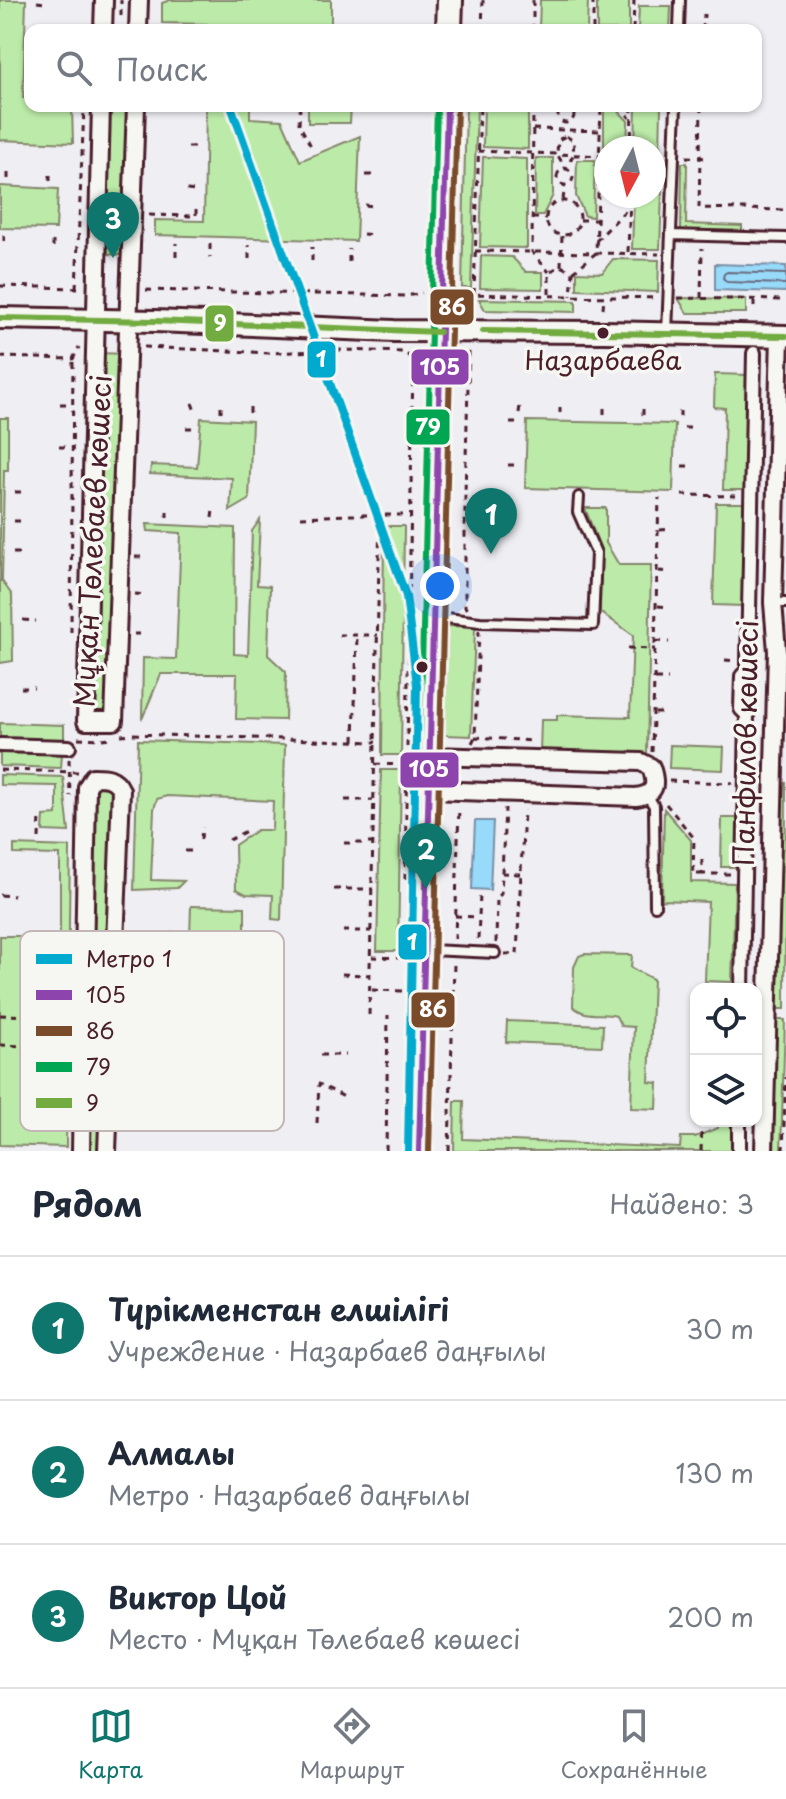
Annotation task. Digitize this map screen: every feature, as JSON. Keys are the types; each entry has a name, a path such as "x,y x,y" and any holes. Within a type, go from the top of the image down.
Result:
{"main road":[{"path":"449,24 450,0"},
{"path":"419,1151 433,617 423,516 439,332 447,112"}],"street":[{"path":"103,24 104,0"},
{"path":"138,24 139,0"},
{"name":"Мұқан Төлебаев көшесі","path":"101,112 86,721 114,721 136,112"},
{"path":"0,318 439,332 783,336"},
{"name":"Панфилов көшесі","path":"764,1151 780,603 783,336"},
{"name":"Панфилов көшесі","path":"742,983 747,715 741,709 742,676 748,670 754,353"},
{"path":"0,745 69,747"},
{"path":"429,790 636,797 647,795 653,789 655,780 651,767 641,762 430,756"},
{"path":"85,931 87,787 93,777 108,777 117,782 121,790 116,931"},
{"path":"739,1127 739,1151"},
{"path":"81,1131 81,1151"},
{"path":"107,1151 108,1131"}],"lane":[{"path":"679,24 680,0"},
{"path":"667,333 676,112"},
{"path":"671,235 786,238"},
{"path":"433,617 480,622 593,625 596,553 578,512 579,497"},
{"path":"647,795 654,806 655,906"},
{"path":"424,950 495,953"}],"path":[{"path":"482,24 483,0"},
{"path":"533,0 533,24"},
{"path":"593,0 593,24"},
{"path":"633,24 634,0"},
{"path":"37,2 44,3"},
{"path":"703,24 704,14"},
{"path":"76,288 84,112"},
{"path":"300,112 299,124 312,148"},
{"path":"474,294 480,112"},
{"path":"533,112 532,252 549,272 549,295"},
{"path":"560,112 560,119 566,123"},
{"path":"566,123 574,117 573,112"},
{"path":"600,136 601,112"},
{"path":"625,112 631,119"},
{"path":"631,136 632,112"},
{"path":"701,112 699,208 786,210"},
{"path":"566,123 566,136"},
{"path":"533,129 600,131"},
{"path":"566,136 558,140 557,154 566,169 570,171 573,178 565,184 560,183 557,176 566,169 573,155 574,141 566,136"},
{"path":"188,147 197,147"},
{"path":"478,151 594,156"},
{"path":"674,157 710,158"},
{"path":"8,172 8,179"},
{"path":"50,174 50,181"},
{"path":"366,175 375,175"},
{"path":"563,201 565,184"},
{"path":"187,190 196,191"},
{"path":"563,201 574,204 580,220 575,230 562,235 550,229 546,218 549,208 563,201"},
{"path":"365,205 374,206"},
{"path":"147,215 196,216 196,207"},
{"path":"596,253 597,208"},
{"path":"596,241 628,208"},
{"path":"628,254 629,208"},
{"path":"532,218 546,218"},
{"path":"580,220 597,220"},
{"path":"363,234 373,235"},
{"path":"4,235 4,245"},
{"path":"561,266 562,235"},
{"path":"53,236 53,247"},
{"path":"176,243 176,257"},
{"path":"210,244 210,258"},
{"path":"249,245 249,259"},
{"path":"279,246 280,260"},
{"path":"312,247 312,261"},
{"path":"475,251 679,255 679,247 702,248 701,298"},
{"path":"349,249 349,262"},
{"path":"571,296 573,272 596,253"},
{"path":"549,272 561,266"},
{"path":"561,266 573,272"},
{"path":"0,286 85,288"},
{"path":"144,290 406,296 422,293"},
{"path":"466,294 786,300"},
{"path":"603,308 604,297"},
{"path":"754,299 754,313"},
{"path":"0,357 73,359 79,347"},
{"path":"142,347 271,353 344,350 404,352 415,359 423,516 406,765 405,884"},
{"path":"461,758 475,737 480,622 465,607 469,348"},
{"path":"29,358 29,366"},
{"path":"192,403 195,411"},
{"path":"60,404 73,404"},
{"path":"221,405 221,412"},
{"path":"250,406 250,413"},
{"path":"519,413 520,406"},
{"path":"560,407 560,414"},
{"path":"604,408 604,415"},
{"path":"643,409 643,416"},
{"path":"680,410 680,417"},
{"path":"510,423 519,423"},
{"path":"186,428 194,428"},
{"path":"684,428 690,428"},
{"path":"59,447 73,447"},
{"path":"508,465 517,465"},
{"path":"682,466 690,466"},
{"path":"15,492 25,492"},
{"path":"682,495 751,497"},
{"path":"651,767 659,498"},
{"path":"167,508 167,517"},
{"path":"212,518 213,510"},
{"path":"369,1015 380,515"},
{"path":"301,517 423,516"},
{"path":"14,521 24,521"},
{"path":"658,530 672,529"},
{"path":"13,553 23,553"},
{"path":"135,557 147,557"},
{"path":"657,571 671,572"},
{"path":"135,594 145,595"},
{"path":"656,606 670,607"},
{"path":"23,620 36,621"},
{"path":"134,634 144,634"},
{"path":"339,635 378,635"},
{"path":"354,741 352,718 357,635"},
{"path":"655,641 669,642"},
{"path":"628,648 655,649"},
{"path":"654,679 668,679"},
{"path":"21,688 34,688"},
{"path":"653,713 667,713"},
{"path":"132,734 376,742"},
{"path":"475,737 534,741"},
{"path":"375,764 406,765"},
{"path":"0,770 69,771"},
{"path":"506,793 495,953 517,954 524,803"},
{"path":"345,800 375,800"},
{"path":"664,801 694,838 693,874 744,874"},
{"path":"39,838 40,815"},
{"path":"201,839 202,827"},
{"path":"229,840 250,829"},
{"path":"344,843 374,843"},
{"path":"185,851 195,851"},
{"path":"702,860 702,874"},
{"path":"502,873 521,874"},
{"path":"334,889 373,889"},
{"path":"0,895 14,896"},
{"path":"477,952 480,895"},
{"path":"455,916 479,917"},
{"path":"343,931 371,931"},
{"path":"371,957 404,958 404,969"},
{"path":"342,974 370,975"},
{"path":"370,990 404,991 404,980"},
{"path":"0,1015 20,1016"},
{"path":"386,1151 388,1015"},
{"path":"0,1045 20,1046"},
{"path":"320,1055 346,1055"},
{"path":"783,1151 786,1077"},
{"path":"317,1123 319,1084 344,1097"},
{"path":"701,1151 702,1127"}],"green space":[{"path":"0,0 26,0 24,112 72,112 73,143 0,140"},
{"path":"170,0 331,0 331,24 162,23 162,3"},
{"path":"540,0 588,0 587,24 539,24"},
{"path":"597,0 629,0 629,24 597,24"},
{"path":"639,6 671,6 670,24 638,24"},
{"path":"102,112 136,112 131,256 98,253"},
{"path":"206,112 250,112 250,118 282,120 300,161 360,136 356,241 155,235 155,220 204,221"},
{"path":"308,112 351,112 350,123 308,123"},
{"path":"466,112 477,112 471,288 462,288"},
{"path":"484,112 528,112 528,149 483,147"},
{"path":"604,112 620,112 628,121 627,136 604,136"},
{"path":"636,112 661,112 660,136 635,136"},
{"path":"483,157 527,159 527,248 480,247"},
{"path":"536,158 553,158 553,195 543,215 535,215"},
{"path":"577,160 594,160 593,217 585,216 576,196"},
{"path":"682,163 687,163 686,224 742,226 742,232 681,230"},
{"path":"0,186 58,189 56,229 0,228"},
{"path":"634,208 661,208 660,249 632,249"},
{"path":"481,256 512,257 526,272 543,272 543,289 480,288"},
{"path":"613,259 659,260 658,292 577,289 577,272 602,273"},
{"path":"678,298 746,299 746,313 687,313"},
{"path":"479,299 576,301 576,312 485,310"},
{"path":"96,353 128,354 114,715 86,713"},
{"path":"715,374 749,375 746,490 723,490 725,408 714,407"},
{"path":"0,418 8,418 2,581 12,595 13,661 0,663"},
{"path":"201,418 252,421 249,500 230,511 232,478 150,474 151,465 197,467"},
{"path":"527,421 675,424 673,492 525,488"},
{"path":"716,503 746,503 744,606 713,605"},
{"path":"585,508 606,508 606,543 619,565 651,565 647,755 540,752 541,720 557,720 557,715 630,717 633,635 600,612 601,550"},
{"path":"260,520 257,585 270,586 268,655 286,672 285,720 236,719 237,674 161,674 142,719 143,658 176,659 181,533 148,531 147,524 235,528 234,654 248,655 252,531"},
{"path":"384,526 404,526 401,755 382,755"},
{"path":"448,626 475,627 471,736 445,735"},
{"path":"0,723 64,725 64,740 0,739"},
{"path":"138,740 285,745 281,920 272,919 273,895 246,894 236,889 235,845 257,830 272,830 273,801 167,796 157,799 151,880 184,881 177,888 134,890"},
{"path":"670,745 724,747 723,770 669,768"},
{"path":"0,751 62,753 61,768 0,766"},
{"path":"381,770 401,770 398,951 377,951"},
{"path":"0,775 63,777 69,832 43,831 44,816 57,815 57,786 0,785"},
{"path":"109,782 115,792 110,931 90,931 94,783"},
{"path":"786,783 785,1009 774,1009 779,785"},
{"path":"664,809 691,840 691,882 735,883 732,982 705,981 708,902 662,900"},
{"path":"722,818 738,818 737,867 721,867"},
{"path":"14,845 70,847 69,931 60,931 60,855 14,854"},
{"path":"191,906 245,907 245,931 190,931"},
{"path":"0,936 20,936 20,1131 66,1131 66,1147 0,1145"},
{"path":"632,955 631,968 653,979 649,1082 658,1083 657,1109 631,1108 634,1027 621,1026 616,1016 588,1013 573,1006 574,967 579,956"},
{"path":"773,1020 785,1020 781,1151 770,1151"},
{"path":"507,1021 603,1025 602,1046 506,1042"},
{"path":"455,1101 464,1101 463,1139 680,1148 681,1137 695,1137 718,1127 733,1127 732,1151 454,1151"},
{"path":"85,1131 104,1131 103,1151 84,1151"}],"water":[{"path":"715,264 786,266 786,292 715,290"},
{"path":"475,821 493,821 490,890 472,889"}],"metro line":[{"name":"1","path":"233,112 406,596 417,685 408,1151"}],"transit line":[{"name":"79","path":"409,1151 437,112"},
{"name":"105","path":"419,1151 447,112"},
{"name":"86","path":"429,1151 457,112"},
{"name":"9","path":"0,318 439,332"},
{"name":"9","path":"483,331 786,336"}],"place":[{"name":"Виктор Цой","path":"113,258"},
{"name":"Назарбаева","path":"603,333"},
{"name":"Түрікменстан елшілігі","path":"491,554"},
{"name":"Алмалы","path":"426,889"}]}
